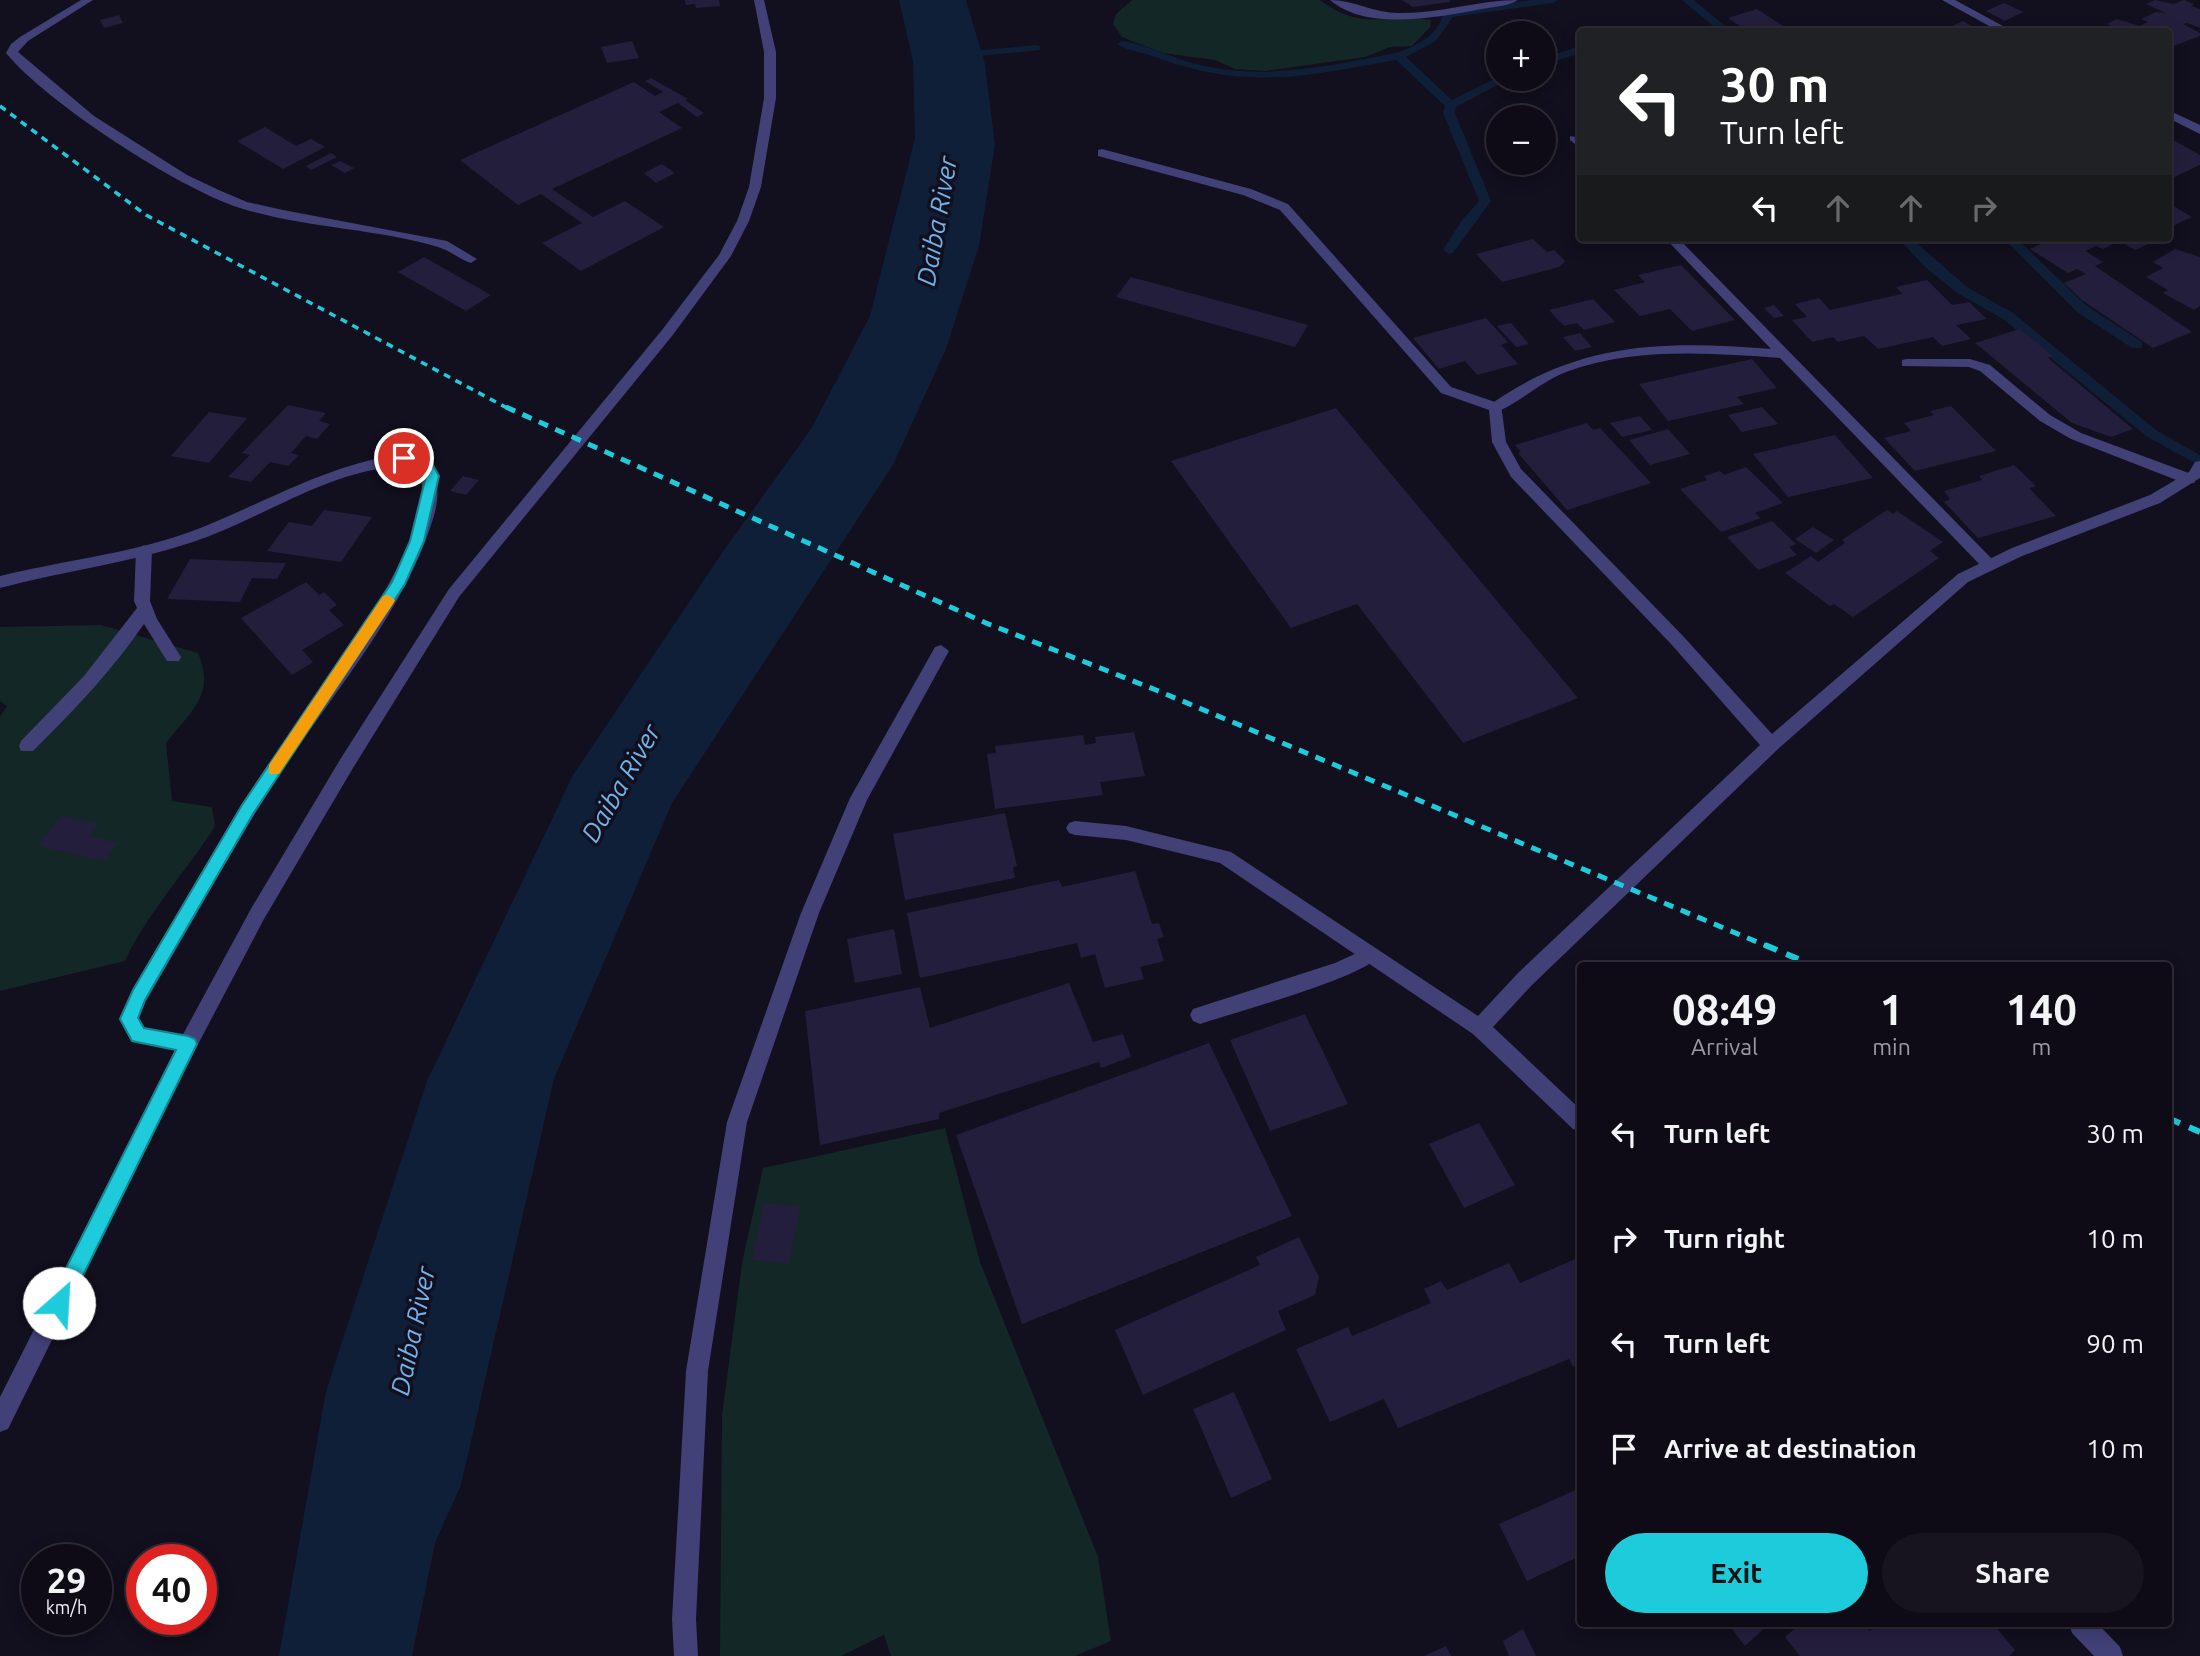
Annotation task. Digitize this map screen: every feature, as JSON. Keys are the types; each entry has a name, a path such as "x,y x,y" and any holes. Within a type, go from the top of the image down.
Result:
{"street":[{"path":"88,0 24,39 15,46 12,53 29,70 99,124 183,178 243,205 443,244 471,259"},
{"path":"0,1421 188,1044 258,914 454,593 667,333 725,256 753,195 770,97 769,52 759,0"},
{"path":"1335,0 1356,11 1403,16 1513,0"},
{"path":"1947,0 2001,28"},
{"path":"2172,115 2200,130"},
{"path":"1102,153 1247,192 1284,207 1446,390 1496,407"},
{"path":"1675,242 1989,565"},
{"path":"1771,745 1677,640 1516,473 1499,450 1494,433 1496,407 1516,390 1549,374 1598,358 1651,349 1784,354"},
{"path":"1907,363 1970,363 1985,368 2045,418 2076,436 2195,472"},
{"path":"0,582 144,550 192,536 367,463 404,458 424,461 432,476 417,541 398,584 248,810 139,996 129,1019 138,1035 188,1044"},
{"path":"1480,1028 1535,970 1771,745 1963,578 1989,565 2155,499 2195,472"},
{"path":"144,550 142,601 173,657"},
{"path":"27,746 78,696 127,637 145,609"},
{"path":"686,1656 684,1619 697,1371 737,1122 810,913 859,798 941,651"},
{"path":"1075,828 1126,833 1225,858 1480,1028 1577,1119"},
{"path":"1200,1015 1340,970 1370,955"},
{"path":"2084,1627 2111,1656"}],"green space":[{"path":"1132,0 1320,0 1335,10 1361,19 1431,20 1430,27 1412,46 1390,47 1365,57 1265,71 1235,69 1215,60 1163,53 1122,37 1113,24 1116,14"},
{"path":"101,625 198,653 203,668 202,691 192,712 166,743 172,801 212,807 215,826 144,926 125,961 0,991 0,716 7,706 0,701 0,627"},
{"path":"945,1128 980,1262 1098,1557 1111,1641 1075,1656 891,1656 884,1635 841,1656 720,1656 722,1416 742,1263 763,1168"}],"water":[{"name":"Daiba River","path":"899,0 966,0 985,64 995,145 979,246 946,349 893,465 672,803 554,1079 461,1485 435,1543 412,1656 279,1656 326,1391 427,1081 573,775 722,553 811,429 870,316 915,138 913,61"}],"building":[{"path":"685,0 719,0 720,6 696,8 695,4 686,5"},
{"path":"1402,0 1450,0 1450,2 1413,7"},
{"path":"2155,0 2173,4 2184,0 2194,4 2191,6 2200,9 2200,28 2183,24 2200,33 2200,36 2172,46 2172,28 2116,28 2107,24 2117,19 2140,26 2148,22 2141,19 2156,12 2166,13 2146,4"},
{"path":"2004,3 2023,12 2005,21 1986,11"},
{"path":"1757,9 1786,28 1743,28 1728,18"},
{"path":"119,15 123,23 104,28 100,20"},
{"path":"1963,21 1975,28 1952,28"},
{"path":"632,41 639,58 607,63 601,47"},
{"path":"651,78 688,99 685,100 704,113 697,117 678,103 659,112 682,128 552,189 593,217 625,201 664,227 581,271 542,243 582,223 541,194 518,205 460,160 634,82 655,96 663,92 645,81"},
{"path":"265,127 296,146 311,139 325,147 283,169 237,141"},
{"path":"2172,139 2200,155 2200,165 2172,178"},
{"path":"331,153 337,157 311,170 306,166"},
{"path":"340,161 354,168 345,173 331,165"},
{"path":"662,164 675,173 656,183 644,173"},
{"path":"2172,205 2192,217 2172,226"},
{"path":"1533,239 1547,252 1554,250 1565,261 1559,267 1502,282 1476,254"},
{"path":"2045,242 2117,242 2103,249 2096,246 2085,251 2103,262 2095,266 2192,332 2153,348 2082,300 2064,283 2086,274 2077,269 2068,273 2030,249"},
{"path":"2122,242 2153,242 2135,250"},
{"path":"2175,249 2200,257 2200,306 2194,310 2163,293 2168,290 2146,277 2163,268 2153,262"},
{"path":"424,257 491,295 466,311 398,272"},
{"path":"1681,265 1735,320 1692,331 1670,309 1640,316 1614,290 1645,282 1638,275"},
{"path":"1131,277 1308,325 1295,347 1116,297"},
{"path":"1927,280 1952,305 1969,302 1987,319 1956,325 1971,339 1942,346 1933,337 1878,349 1864,336 1838,342 1833,337 1812,342 1792,320 1807,317 1795,304 1819,298 1830,310 1902,294 1896,287"},
{"path":"1593,299 1615,322 1584,330 1577,323 1564,326 1549,310"},
{"path":"1774,305 1784,316 1774,318 1764,308"},
{"path":"1486,318 1508,342 1501,345 1518,364 1477,375 1465,361 1439,369 1413,338"},
{"path":"1511,323 1529,344 1516,347 1497,326"},
{"path":"2020,329 2053,356 2048,358 2133,429 2111,437 2072,423 1975,343"},
{"path":"1580,333 1592,347 1575,351 1563,337"},
{"path":"1752,359 1777,388 1737,397 1744,404 1668,421 1639,384"},
{"path":"288,405 326,413 319,421 330,424 317,439 306,436 291,453 299,455 288,466 270,462 251,482 228,477 250,455 242,453"},
{"path":"1951,406 1996,451 1915,471 1884,438 1911,431 1904,423 1934,415 1930,411"},
{"path":"1762,407 1778,424 1742,432 1728,415"},
{"path":"1336,408 1578,698 1463,743 1357,604 1291,628 1171,461"},
{"path":"209,412 247,418 209,463 171,456"},
{"path":"1640,416 1652,430 1622,437 1610,423"},
{"path":"1587,423 1593,430 1600,428 1651,483 1567,510 1518,453 1521,452 1515,445"},
{"path":"1668,429 1690,454 1650,465 1629,440"},
{"path":"1835,435 1873,478 1788,497 1753,454"},
{"path":"2014,465 2036,486 2029,488 2056,516 1978,538 1944,502 1950,499 1944,491 1982,480 1979,476"},
{"path":"1746,467 1783,503 1755,513 1761,518 1721,532 1680,489 1707,480 1704,476 1720,471 1724,475"},
{"path":"463,476 479,480 466,495 450,491"},
{"path":"324,510 372,517 341,562 267,551 289,522 312,526"},
{"path":"1887,510 1893,514 1897,511 1943,542 1930,551 1939,558 1853,617 1834,604 1830,606 1785,573 1811,556 1818,562 1845,543 1842,540"},
{"path":"1772,521 1796,544 1789,547 1797,555 1758,570 1727,537"},
{"path":"1813,527 1834,540 1816,553 1795,539"},
{"path":"190,559 286,563 277,579 252,578 240,602 167,599"},
{"path":"306,582 319,595 324,592 337,605 329,610 344,625 302,650 313,662 292,675 241,618"},
{"path":"1134,732 1145,776 1100,782 1103,795 995,809 987,754 996,753 995,746 1083,735 1085,745 1096,743 1095,737"},
{"path":"1005,813 1017,866 1013,867 1015,878 905,900 893,834"},
{"path":"61,815 99,824 89,836 118,843 104,861 37,846"},
{"path":"1135,871 1152,924 1159,923 1164,937 1157,939 1164,961 1140,967 1144,979 1105,988 1095,954 1081,958 1077,943 920,978 907,913 1059,880 1062,887"},
{"path":"894,929 902,974 855,983 847,939"},
{"path":"1069,983 1093,1042 1123,1034 1131,1057 1101,1068 1099,1062 939,1113 939,1119 820,1145 805,1011 920,987 930,1028"},
{"path":"1305,1014 1348,1104 1270,1131 1230,1040"},
{"path":"1209,1043 1292,1216 1022,1324 956,1135"},
{"path":"1479,1123 1515,1185 1464,1208 1429,1144"},
{"path":"764,1203 801,1206 789,1264 752,1260"},
{"path":"1299,1237 1319,1277 1315,1295 1278,1311 1286,1330 1143,1395 1115,1330 1260,1265 1256,1257"},
{"path":"1577,1258 1577,1365 1573,1367 1569,1359 1398,1428 1384,1399 1330,1422 1296,1349 1348,1327 1352,1336 1431,1303 1424,1289 1441,1281 1447,1290 1509,1263 1520,1283"},
{"path":"1234,1392 1272,1479 1231,1498 1193,1409"},
{"path":"1577,1489 1577,1557 1527,1581 1499,1524"},
{"path":"1730,1627 1766,1627 1745,1646"},
{"path":"1797,1627 1867,1627 1870,1631 1875,1627 1996,1627 2015,1650 2009,1656 1800,1656 1785,1637"},
{"path":"1523,1629 1536,1656 1509,1656 1503,1641"},
{"path":"1446,1646 1451,1656 1424,1656"}],"waterway":[{"path":"1398,56 1433,39 1448,20 1447,15 1553,0"},
{"path":"1687,0 1722,28"},
{"path":"1122,44 1205,70 1254,76 1302,73 1398,56"},
{"path":"960,55 1036,48"},
{"path":"1556,58 1577,50"},
{"path":"1398,56 1451,105"},
{"path":"1451,105 1486,88"},
{"path":"1449,250 1466,223 1485,201 1449,113 1451,105"},
{"path":"1908,242 1962,290 2008,316 2151,433 2200,461"},
{"path":"2013,242 2082,309 2137,345"}],"railway":[{"path":"0,106 146,215 509,409"},
{"path":"506,407 986,623 1156,690 1769,947"},
{"path":"1765,945 1805,962"},
{"path":"2172,1120 2200,1132"}],"slow traffic":[{"path":"274,770 388,600"}],"route":[{"path":"59,1303 188,1044 138,1035 129,1019 139,996 248,810 398,584 417,541 430,496 432,476 424,461 404,458"}]}
